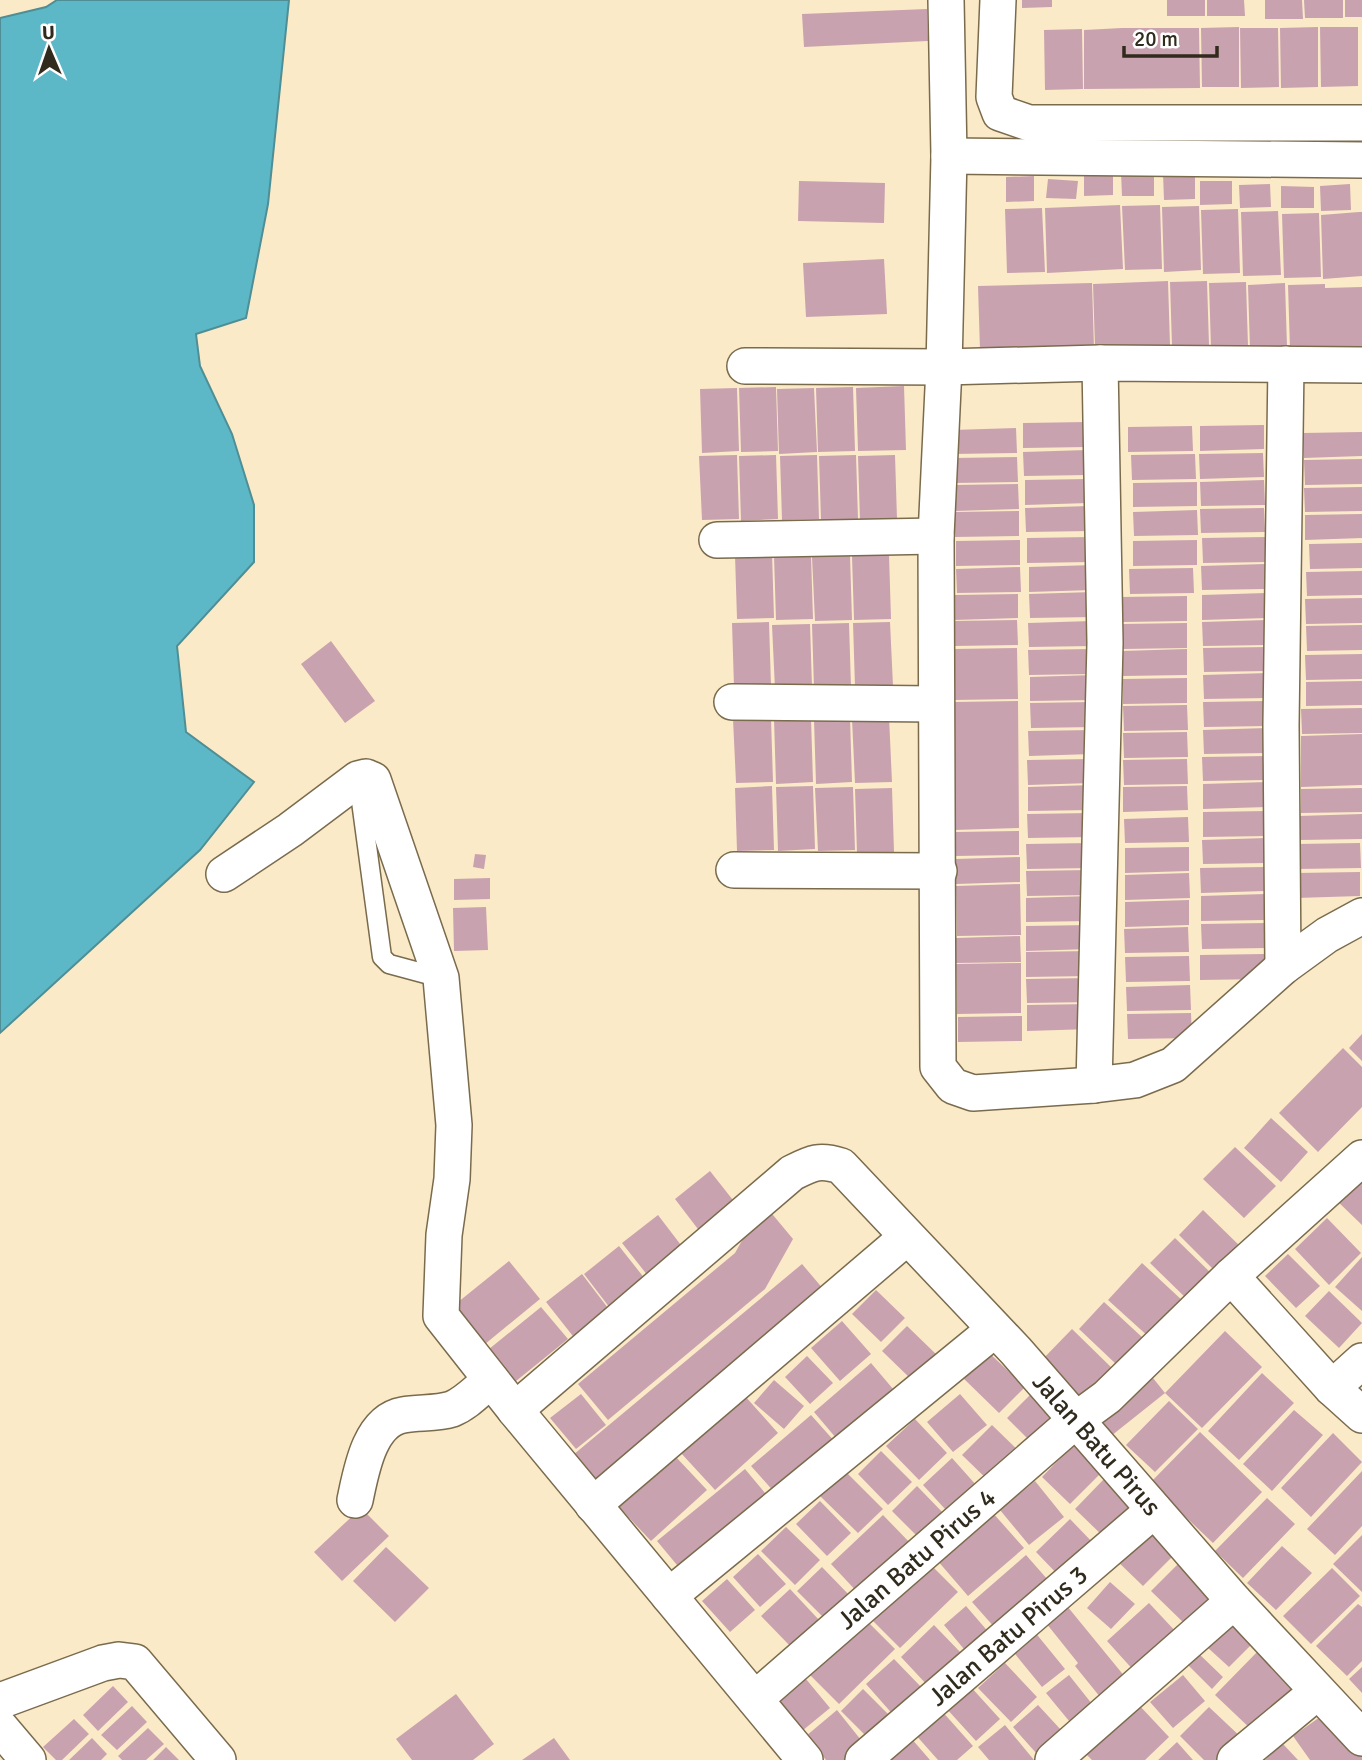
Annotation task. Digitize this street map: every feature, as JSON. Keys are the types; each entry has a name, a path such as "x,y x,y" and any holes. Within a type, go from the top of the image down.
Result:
{"street":[{"path":"946,0 949,156 944,367 936,536 938,1067 953,1086 973,1093 1135,1080 1173,1065 1283,967 1327,935 1362,916"},
{"path":"999,0 994,97 1000,113 1029,123 1362,124"},
{"path":"946,39 998,40"},
{"path":"1124,123 1124,157"},
{"path":"949,156 1362,160"},
{"path":"1094,1085 1105,643 1100,363"},
{"path":"745,366 944,367 1100,363 1362,365"},
{"path":"1283,967 1281,725 1286,364"},
{"path":"717,540 936,536"},
{"path":"732,702 935,704"},
{"path":"224,874 290,830 358,779 366,777 373,780 441,978 454,1125 452,1179 444,1236 441,1316 478,1391 515,1410 804,1760"},
{"path":"734,870 939,871"},
{"name":"Jalan Batu Pirus 4","path":"755,1699 1077,1419 1107,1397 1231,1276 1362,1158"},
{"name":"Jalan Batu Pirus","path":"515,1410 792,1174 825,1160 841,1166 1077,1419 1234,1601 1362,1738"},
{"path":"593,1505 907,1237"},
{"path":"1231,1276 1332,1388 1362,1415"},
{"path":"669,1596 994,1330"},
{"path":"1332,1388 1362,1361"},
{"path":"355,1500 361,1468 373,1440 384,1424 394,1417 444,1411 478,1391"},
{"name":"Jalan Batu Pirus 3","path":"863,1760 1153,1510"},
{"path":"1053,1760 1234,1601"},
{"path":"0,1701 103,1662 135,1662 218,1760"},
{"path":"1235,1760 1317,1692"},
{"path":"0,1727 28,1760"}],"lane":[{"path":"358,779 382,957 389,964 441,978"}],"water":[{"path":"57,0 289,0 268,204 246,318 196,334 200,366 232,434 254,505 254,562 177,646 186,732 254,782 200,850 0,1033 0,18 46,7"}],"building":[{"path":"1022,0 1052,0 1052,7 1022,8"},
{"path":"1167,0 1205,0 1205,16 1167,16"},
{"path":"1207,0 1244,0 1245,16 1207,16"},
{"path":"1265,0 1302,0 1303,19 1265,19"},
{"path":"1304,0 1343,0 1343,18 1305,18"},
{"path":"1345,0 1362,0 1362,17 1345,17"},
{"path":"927,9 928,41 804,47 802,14"},
{"path":"1239,27 1239,87 1202,87 1201,28"},
{"path":"1318,27 1318,87 1281,88 1280,28"},
{"path":"1320,27 1358,27 1358,86 1321,87"},
{"path":"1199,28 1200,88 1084,89 1084,30"},
{"path":"1240,28 1278,28 1279,87 1241,88"},
{"path":"1082,29 1083,89 1045,90 1044,30"},
{"path":"1121,172 1154,172 1154,196 1122,196"},
{"path":"1113,173 1113,195 1084,196 1084,174"},
{"path":"1163,174 1195,174 1195,199 1164,200"},
{"path":"1034,176 1034,201 1006,202 1006,177"},
{"path":"1048,179 1078,181 1076,199 1046,198"},
{"path":"799,181 885,183 884,223 798,221"},
{"path":"1200,181 1232,181 1232,204 1200,205"},
{"path":"1270,184 1271,207 1240,208 1239,185"},
{"path":"1350,184 1351,210 1321,211 1320,186"},
{"path":"1281,186 1314,187 1314,208 1281,208"},
{"path":"1120,205 1123,269 1047,273 1045,208"},
{"path":"1160,205 1162,269 1125,270 1122,206"},
{"path":"1199,206 1201,270 1164,272 1162,207"},
{"path":"1042,208 1045,272 1007,273 1005,209"},
{"path":"1238,209 1240,273 1203,274 1201,210"},
{"path":"1278,211 1281,275 1243,276 1241,212"},
{"path":"1362,212 1362,276 1323,279 1321,215"},
{"path":"1319,213 1321,277 1284,278 1282,214"},
{"path":"884,259 887,314 806,317 803,263"},
{"path":"1168,281 1170,345 1095,347 1093,284"},
{"path":"1207,281 1209,345 1172,346 1170,282"},
{"path":"1246,282 1248,346 1211,348 1209,283"},
{"path":"1092,283 1094,348 980,350 978,286"},
{"path":"1285,283 1287,347 1250,349 1248,285"},
{"path":"1325,284 1325,288 1362,287 1362,350 1290,349 1288,285"},
{"path":"904,386 906,450 858,451 856,388"},
{"path":"776,387 778,451 741,452 739,388"},
{"path":"853,387 855,451 818,452 816,388"},
{"path":"737,388 739,451 702,453 700,389"},
{"path":"814,388 817,452 779,454 777,389"},
{"path":"1087,422 1087,447 1023,448 1023,423"},
{"path":"1264,425 1264,449 1200,451 1200,426"},
{"path":"1192,426 1193,451 1128,452 1128,427"},
{"path":"1016,428 1017,453 953,454 952,430"},
{"path":"1362,432 1362,456 1304,458 1303,433"},
{"path":"1087,450 1088,475 1024,476 1023,452"},
{"path":"1263,453 1264,477 1200,479 1199,454"},
{"path":"1195,454 1196,479 1132,480 1131,455"},
{"path":"737,455 739,519 702,520 699,456"},
{"path":"776,455 778,519 741,521 739,456"},
{"path":"817,455 819,519 782,520 780,456"},
{"path":"856,455 858,519 821,520 819,456"},
{"path":"895,455 897,519 860,521 858,456"},
{"path":"1017,457 1018,482 954,483 953,458"},
{"path":"1362,459 1362,484 1305,485 1304,460"},
{"path":"1089,479 1089,503 1025,505 1025,480"},
{"path":"1264,480 1265,505 1201,506 1200,482"},
{"path":"1197,482 1197,506 1133,507 1133,483"},
{"path":"1018,484 1019,509 955,511 954,485"},
{"path":"1362,487 1362,511 1305,512 1304,488"},
{"path":"1089,506 1090,531 1026,532 1025,508"},
{"path":"1264,508 1265,532 1201,533 1200,509"},
{"path":"1197,510 1198,535 1134,536 1133,512"},
{"path":"1019,511 1019,536 955,537 955,512"},
{"path":"1362,514 1362,538 1305,540 1305,515"},
{"path":"1091,537 1091,562 1027,563 1027,538"},
{"path":"1266,537 1267,562 1203,563 1202,538"},
{"path":"1020,540 1020,565 956,566 956,541"},
{"path":"1197,540 1197,565 1133,566 1133,541"},
{"path":"1362,543 1362,568 1310,569 1309,544"},
{"path":"772,553 774,618 737,619 735,555"},
{"path":"811,555 813,619 776,620 774,556"},
{"path":"850,555 852,620 815,621 812,557"},
{"path":"889,555 891,619 854,620 852,556"},
{"path":"1265,564 1266,589 1202,590 1201,566"},
{"path":"1093,565 1093,590 1029,592 1029,567"},
{"path":"1020,567 1021,592 957,593 956,569"},
{"path":"1193,568 1194,593 1130,594 1129,569"},
{"path":"1362,571 1362,595 1307,596 1306,572"},
{"path":"1093,592 1094,617 1030,618 1029,594"},
{"path":"1266,593 1267,618 1202,620 1202,595"},
{"path":"1018,594 1018,618 954,620 954,595"},
{"path":"1187,596 1187,621 1123,622 1122,597"},
{"path":"1362,598 1362,623 1306,624 1305,599"},
{"path":"1017,620 1018,645 954,646 953,621"},
{"path":"1267,620 1267,645 1203,646 1202,622"},
{"path":"1092,621 1093,646 1029,647 1028,623"},
{"path":"769,622 771,686 734,687 732,623"},
{"path":"890,622 893,686 855,687 853,623"},
{"path":"849,623 851,687 814,688 812,624"},
{"path":"1187,623 1187,648 1123,649 1122,624"},
{"path":"810,624 812,687 775,689 772,625"},
{"path":"1362,625 1362,650 1307,651 1306,626"},
{"path":"331,641 375,701 345,723 301,664"},
{"path":"1268,647 1268,671 1204,672 1203,648"},
{"path":"1017,648 1018,699 954,700 953,649"},
{"path":"1092,649 1093,674 1029,675 1028,650"},
{"path":"1187,649 1187,675 1123,676 1122,651"},
{"path":"1362,654 1362,679 1306,680 1305,655"},
{"path":"1268,673 1268,698 1204,699 1203,675"},
{"path":"1094,675 1094,700 1030,701 1030,677"},
{"path":"1187,678 1187,703 1123,704 1123,679"},
{"path":"1362,681 1362,705 1306,706 1306,682"},
{"path":"1018,701 1019,828 954,830 954,702"},
{"path":"1267,701 1268,726 1204,727 1203,702"},
{"path":"1094,702 1095,727 1031,728 1030,703"},
{"path":"1187,705 1188,730 1124,731 1123,706"},
{"path":"1362,708 1362,733 1302,734 1301,709"},
{"path":"889,717 892,782 855,783 852,719"},
{"path":"771,718 773,782 736,783 733,719"},
{"path":"811,718 813,782 776,784 774,719"},
{"path":"850,718 852,782 816,784 814,720"},
{"path":"1267,728 1268,753 1204,754 1203,730"},
{"path":"1093,730 1093,754 1029,756 1028,731"},
{"path":"1187,732 1188,757 1124,758 1123,733"},
{"path":"1362,734 1362,785 1301,787 1301,736"},
{"path":"1266,756 1267,780 1203,781 1202,757"},
{"path":"1092,759 1092,783 1028,785 1027,760"},
{"path":"1187,759 1188,784 1124,785 1123,760"},
{"path":"1267,782 1267,807 1203,809 1203,784"},
{"path":"1092,785 1092,810 1028,811 1028,787"},
{"path":"772,786 774,850 737,851 735,788"},
{"path":"813,786 815,849 778,851 776,787"},
{"path":"1187,786 1188,810 1123,812 1123,787"},
{"path":"853,787 855,850 818,851 815,788"},
{"path":"892,788 894,852 857,853 855,789"},
{"path":"1362,788 1362,812 1301,813 1301,789"},
{"path":"1267,811 1268,836 1203,837 1203,812"},
{"path":"1091,813 1092,837 1028,838 1027,814"},
{"path":"1362,814 1362,839 1300,840 1299,816"},
{"path":"1188,817 1189,842 1125,843 1124,819"},
{"path":"1019,831 1019,855 955,856 955,832"},
{"path":"1267,838 1267,863 1203,864 1202,840"},
{"path":"1090,843 1091,868 1027,869 1026,844"},
{"path":"1360,843 1361,868 1297,869 1296,844"},
{"path":"1189,847 1189,871 1125,873 1125,848"},
{"path":"475,854 486,855 484,869 473,867"},
{"path":"1020,857 1020,882 956,884 956,859"},
{"path":"1264,867 1265,891 1201,893 1200,868"},
{"path":"1090,870 1091,895 1027,896 1026,871"},
{"path":"1360,872 1360,896 1296,898 1296,873"},
{"path":"1189,873 1190,898 1125,900 1125,875"},
{"path":"490,878 490,899 454,900 454,879"},
{"path":"1020,884 1021,935 957,936 956,886"},
{"path":"1265,894 1265,920 1201,921 1201,896"},
{"path":"1090,896 1091,921 1026,922 1026,898"},
{"path":"1189,900 1189,925 1125,927 1125,902"},
{"path":"486,907 488,950 454,951 453,908"},
{"path":"1265,923 1266,948 1202,949 1201,924"},
{"path":"1090,925 1090,949 1026,951 1026,926"},
{"path":"1188,927 1189,952 1125,953 1124,929"},
{"path":"1020,936 1021,962 956,963 956,938"},
{"path":"1090,951 1090,976 1026,977 1026,952"},
{"path":"1264,954 1264,979 1200,980 1200,955"},
{"path":"1189,956 1190,981 1126,982 1125,957"},
{"path":"1021,963 1021,1013 957,1014 956,964"},
{"path":"1090,978 1091,1002 1027,1003 1026,979"},
{"path":"1190,985 1191,1010 1127,1011 1126,987"},
{"path":"1091,1004 1091,1029 1027,1031 1027,1005"},
{"path":"1191,1013 1192,1038 1128,1039 1127,1014"},
{"path":"1022,1016 1022,1041 958,1042 958,1017"},
{"path":"1362,1034 1362,1061 1349,1048"},
{"path":"1343,1048 1362,1067 1362,1107 1318,1152 1279,1113"},
{"path":"1271,1118 1308,1152 1281,1182 1244,1148"},
{"path":"1235,1147 1276,1186 1244,1218 1203,1179"},
{"path":"1362,1170 1362,1225 1334,1198"},
{"path":"710,1171 740,1209 704,1237 675,1199"},
{"path":"763,1203 793,1239 765,1289 608,1420 578,1384 735,1253"},
{"path":"1203,1210 1244,1250 1219,1275 1179,1235"},
{"path":"658,1215 687,1253 652,1281 622,1243"},
{"path":"1327,1218 1361,1253 1329,1285 1295,1249"},
{"path":"1175,1238 1216,1278 1191,1303 1150,1263"},
{"path":"619,1246 649,1284 613,1312 584,1274"},
{"path":"1288,1254 1320,1286 1296,1308 1265,1276"},
{"path":"1362,1257 1362,1311 1335,1287"},
{"path":"509,1261 540,1299 479,1349 447,1311"},
{"path":"1142,1263 1184,1302 1150,1338 1108,1300"},
{"path":"802,1264 830,1297 601,1488 573,1455"},
{"path":"582,1274 611,1312 576,1340 546,1302"},
{"path":"876,1290 905,1318 881,1342 852,1314"},
{"path":"1329,1291 1362,1323 1339,1348 1305,1316"},
{"path":"1104,1302 1143,1338 1117,1365 1079,1329"},
{"path":"541,1307 568,1339 505,1390 478,1358"},
{"path":"842,1321 871,1354 840,1381 811,1348"},
{"path":"907,1326 938,1356 913,1381 882,1351"},
{"path":"1072,1329 1115,1371 1084,1403 1040,1362"},
{"path":"1225,1331 1262,1367 1202,1428 1165,1393"},
{"path":"985,1349 1025,1387 999,1413 960,1375"},
{"path":"807,1356 833,1383 810,1404 785,1377"},
{"path":"871,1363 899,1396 842,1445 814,1412"},
{"path":"1262,1373 1294,1403 1239,1460 1208,1431"},
{"path":"1153,1378 1165,1393 1111,1436 1099,1421"},
{"path":"774,1380 804,1406 784,1429 754,1403"},
{"path":"1032,1393 1062,1422 1037,1448 1007,1418"},
{"path":"581,1394 606,1425 576,1449 550,1418"},
{"path":"960,1394 987,1425 953,1452 927,1422"},
{"path":"744,1395 778,1433 715,1490 680,1452"},
{"path":"1169,1401 1198,1429 1155,1472 1126,1445"},
{"path":"1294,1410 1323,1435 1272,1491 1243,1464"},
{"path":"811,1415 836,1443 776,1494 751,1466"},
{"path":"915,1419 947,1453 919,1480 886,1446"},
{"path":"992,1425 1023,1455 993,1485 962,1455"},
{"path":"1200,1432 1262,1492 1213,1543 1150,1483"},
{"path":"1333,1433 1362,1462 1311,1517 1281,1488"},
{"path":"1074,1444 1103,1471 1070,1504 1042,1477"},
{"path":"881,1451 912,1482 888,1505 858,1474"},
{"path":"675,1456 707,1490 651,1541 619,1507"},
{"path":"952,1458 985,1495 956,1521 923,1485"},
{"path":"745,1469 770,1499 682,1571 657,1541"},
{"path":"844,1470 883,1509 858,1533 819,1495"},
{"path":"1362,1471 1362,1526 1335,1555 1307,1529"},
{"path":"1104,1479 1134,1508 1105,1538 1075,1509"},
{"path":"1035,1481 1064,1517 1029,1545 1000,1510"},
{"path":"917,1486 948,1518 923,1542 892,1511"},
{"path":"1267,1498 1295,1524 1243,1578 1215,1551"},
{"path":"820,1501 851,1533 827,1556 796,1524"},
{"path":"361,1508 389,1536 342,1581 314,1552"},
{"path":"992,1512 1024,1548 968,1596 937,1560"},
{"path":"883,1515 913,1546 860,1595 831,1564"},
{"path":"1070,1519 1096,1546 1062,1579 1036,1552"},
{"path":"1145,1525 1175,1554 1143,1586 1113,1557"},
{"path":"786,1527 820,1560 795,1585 761,1551"},
{"path":"1362,1535 1362,1592 1333,1564"},
{"path":"1282,1546 1312,1573 1276,1610 1247,1583"},
{"path":"386,1547 429,1588 395,1622 353,1581"},
{"path":"758,1554 786,1584 760,1607 733,1577"},
{"path":"1026,1555 1048,1580 995,1628 972,1602"},
{"path":"1181,1561 1218,1597 1188,1627 1151,1591"},
{"path":"929,1563 958,1592 900,1648 871,1619"},
{"path":"822,1567 852,1598 828,1622 797,1591"},
{"path":"1332,1568 1360,1596 1311,1644 1283,1616"},
{"path":"727,1579 755,1610 730,1632 702,1601"},
{"path":"1110,1582 1135,1604 1111,1629 1087,1608"},
{"path":"790,1589 820,1621 792,1648 761,1616"},
{"path":"1149,1603 1178,1634 1136,1673 1107,1641"},
{"path":"1358,1604 1362,1607 1362,1661 1347,1676 1316,1646"},
{"path":"966,1606 991,1635 968,1654 944,1625"},
{"path":"1067,1606 1130,1683 1105,1703 1075,1666 1078,1663 1046,1623"},
{"path":"862,1616 895,1649 839,1704 806,1671"},
{"path":"1233,1620 1255,1641 1229,1667 1207,1647"},
{"path":"934,1625 963,1655 929,1687 901,1657"},
{"path":"1034,1631 1065,1669 1042,1687 1011,1649"},
{"path":"1259,1650 1298,1688 1254,1732 1215,1695"},
{"path":"1196,1651 1223,1677 1212,1689 1185,1662"},
{"path":"894,1659 925,1691 896,1718 866,1684"},
{"path":"1005,1663 1037,1697 1011,1722 978,1688"},
{"path":"1362,1667 1362,1693 1349,1679"},
{"path":"801,1673 830,1708 802,1731 773,1695"},
{"path":"1069,1675 1096,1709 1074,1727 1046,1693"},
{"path":"1183,1675 1205,1701 1173,1728 1150,1702"},
{"path":"113,1686 128,1702 98,1731 83,1715"},
{"path":"970,1686 1000,1719 976,1741 946,1708"},
{"path":"863,1689 892,1718 870,1740 841,1711"},
{"path":"456,1694 494,1744 473,1760 412,1760 396,1739"},
{"path":"1138,1704 1169,1737 1145,1760 1092,1760 1086,1754"},
{"path":"1038,1705 1062,1731 1037,1754 1013,1727"},
{"path":"132,1706 147,1722 117,1750 101,1735"},
{"path":"1209,1707 1244,1740 1224,1760 1204,1760 1180,1736"},
{"path":"940,1709 973,1746 957,1760 938,1760 914,1733"},
{"path":"837,1710 865,1745 847,1760 826,1760 806,1736"},
{"path":"1330,1710 1362,1756 1362,1760 1310,1760 1293,1736"},
{"path":"74,1719 89,1734 62,1760 56,1760 43,1747"},
{"path":"1005,1725 1034,1760 989,1760 978,1747"},
{"path":"148,1728 164,1744 146,1760 122,1760 118,1756"},
{"path":"92,1738 107,1754 101,1760 69,1760"},
{"path":"554,1738 570,1760 522,1760"},
{"path":"911,1738 930,1760 884,1760"},
{"path":"1177,1742 1193,1760 1158,1760"},
{"path":"1283,1744 1298,1760 1265,1760"},
{"path":"166,1747 179,1760 153,1760"}]}
